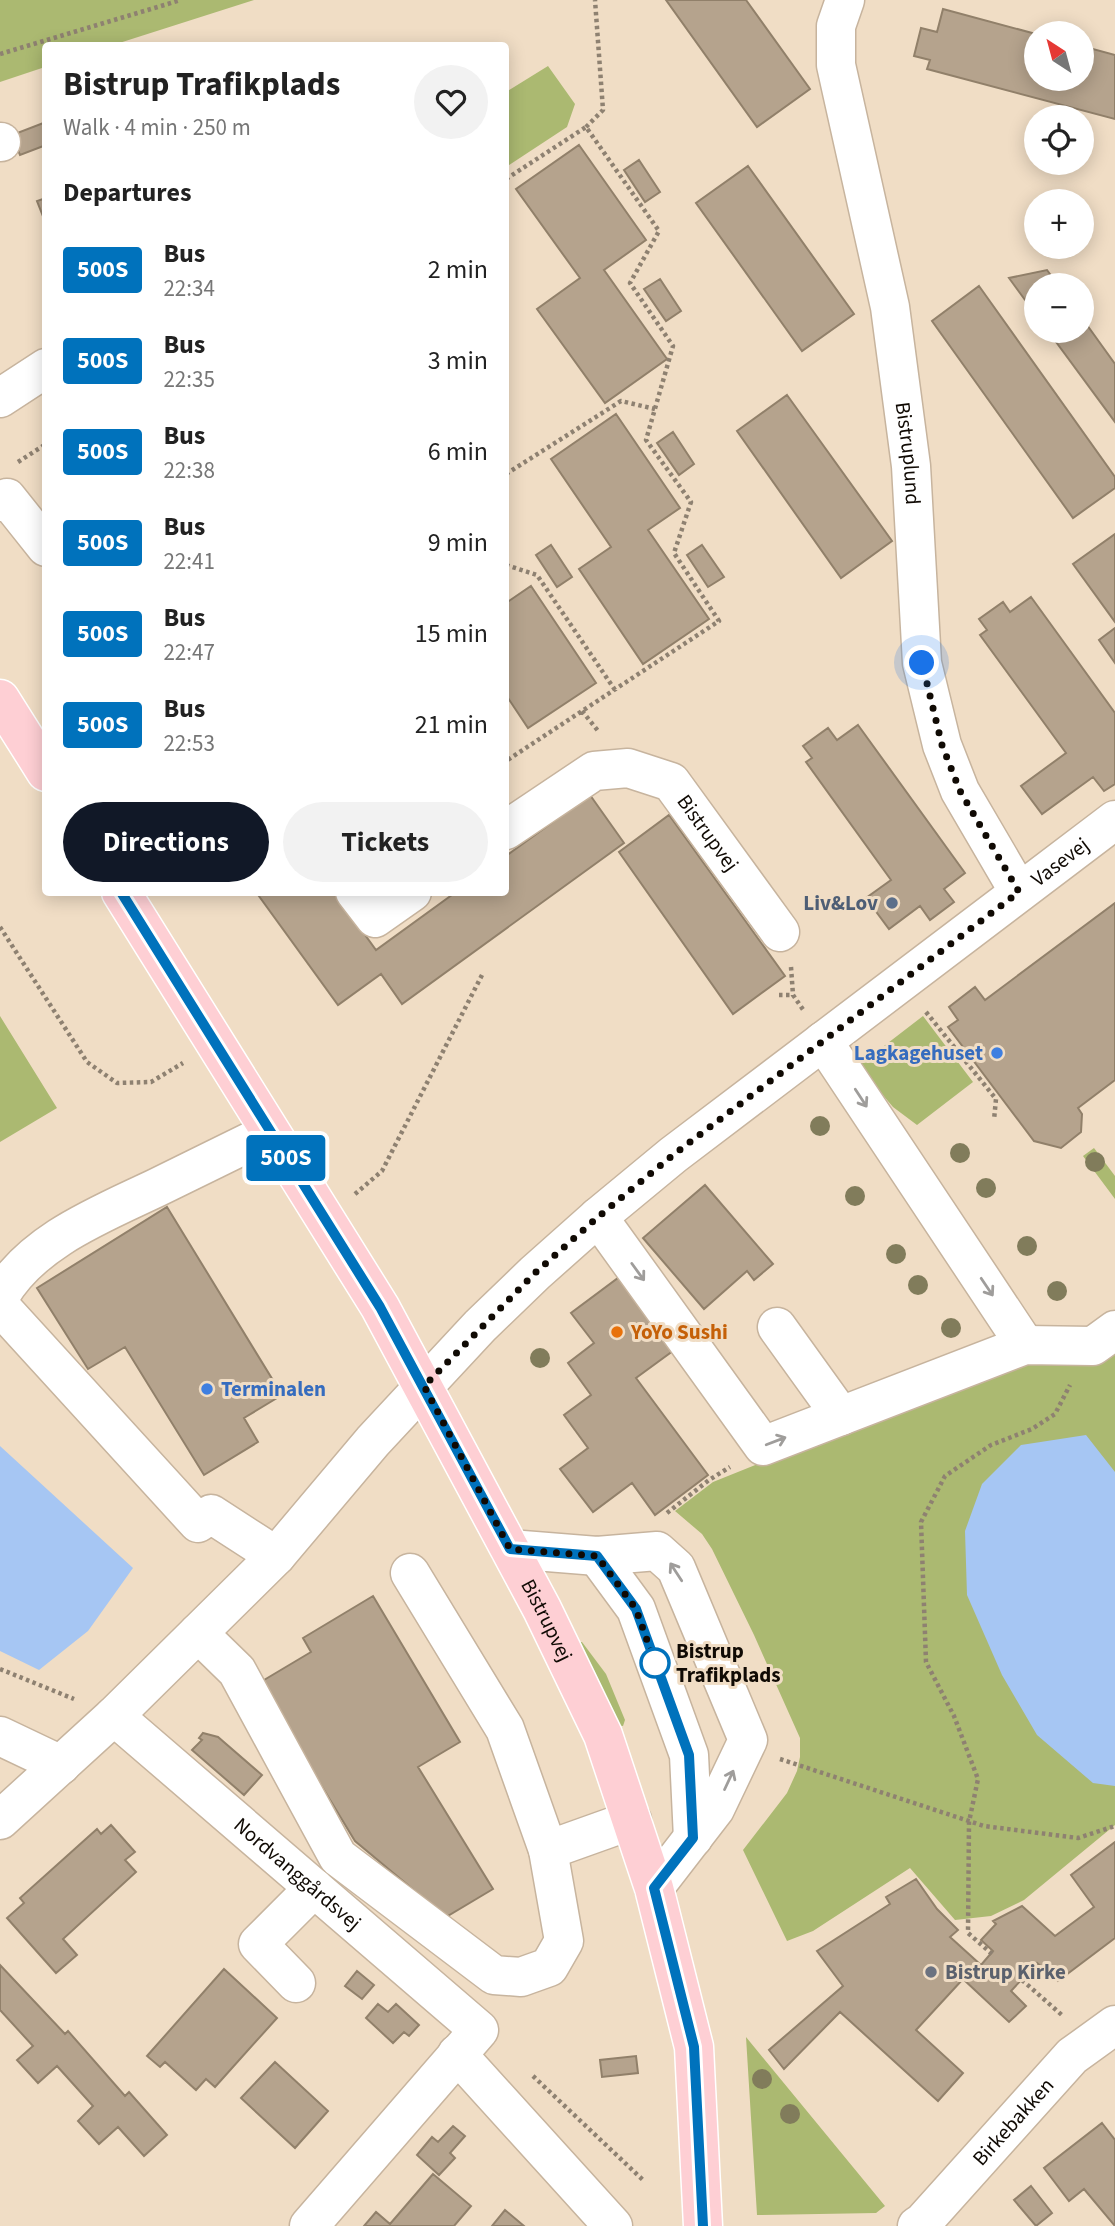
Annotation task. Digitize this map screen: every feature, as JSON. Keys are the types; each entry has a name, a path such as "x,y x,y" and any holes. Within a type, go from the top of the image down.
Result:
{"main road":[{"path":"0,699 42,766"},
{"name":"Bistrupvej","path":"123,896 380,1307 510,1549 603,1735 654,1888 694,2047 703,2226"}],"street":[{"name":"Bistruplund","path":"845,0 836,26 836,65 890,307 911,466 922,663 942,745 960,791 1019,892"},
{"path":"0,398 42,372"},
{"path":"2,495 42,542"},
{"name":"Bistrupvej","path":"509,828 594,771 628,768 671,782 780,932"},
{"name":"Vasevej","path":"424,1386 535,1273 673,1155 1115,821"},
{"path":"358,896 375,918 406,896"},
{"path":"823,1041 1025,1345"},
{"path":"0,1296 6,1286 38,1253 82,1223 270,1132"},
{"path":"598,1217 763,1446 1025,1345 1093,1346 1115,1330"},
{"path":"0,1306 198,1523 211,1514 276,1556"},
{"path":"777,1327 841,1416"},
{"path":"0,1819 114,1716 276,1556 373,1441 424,1386"},
{"path":"510,1549 597,1556 657,1551 676,1568 748,1740 715,1809 654,1888"},
{"path":"597,1556 636,1609 689,1755 693,1838"},
{"path":"198,1633 237,1671 338,1857 494,1975 521,1977 549,1967 564,1941 548,1850 505,1729 410,1573"},
{"name":"Nordvanggårdsvej","path":"114,1716 314,1888 468,2042 613,2226"},
{"path":"0,1735 61,1765"},
{"path":"548,1850 632,1821"},
{"path":"296,1983 258,1944 314,1888"},
{"name":"Birkebakken","path":"916,2226 923,2222 1072,2056 1103,2033"},
{"path":"309,2226 468,2042"}],"path":[{"path":"0,54 181,0"},
{"path":"509,177 586,127 603,110 595,0"},
{"path":"509,759 719,621 674,553 691,502 646,440 673,346 630,283 659,230 586,127"},
{"path":"509,472 621,401 655,409"},
{"path":"509,566 537,575 615,690"},
{"path":"0,927 87,1062 117,1083 151,1082 215,1044"},
{"path":"779,995 793,995 793,971"},
{"path":"325,1219 382,1171 482,975"},
{"path":"901,982 996,1099 994,1120"},
{"path":"992,1954 968,1933 969,1822 978,1779 954,1716 926,1662 921,1522 945,1476 991,1445 1032,1429 1055,1414"},
{"path":"667,1512 709,1480"},
{"path":"0,1669 114,1716"},
{"path":"748,1740 787,1763 984,1826 1078,1838 1115,1825"},
{"path":"1022,1980 1103,2033"},
{"path":"528,2072 643,2180"}],"green space":[{"path":"0,0 254,0 122,42 42,42 42,68 0,82"},
{"path":"548,66 575,104 567,127 509,165 509,90"},
{"path":"0,1016 57,1108 0,1142"},
{"path":"923,1016 973,1082 917,1125 893,1107 858,1066"},
{"path":"1094,1148 1115,1176 1115,1199 1083,1156"},
{"path":"1115,1348 1115,1825 1024,1900 991,1916 955,1920 910,1868 813,1931 787,1941 743,1850 787,1793 797,1771 800,1738 712,1549 702,1534 675,1511 713,1482 1025,1356"},
{"path":"576,1642 582,1642 606,1674 625,1720 623,1726 615,1725"},
{"path":"746,2037 885,2206 876,2213 757,2215"}],"water":[{"path":"1086,1435 1115,1472 1115,1786 1093,1783 1037,1735 1002,1675 967,1595 965,1531 982,1484 1021,1445"},
{"path":"0,1446 133,1568 88,1631 39,1670 0,1651"}],"building":[{"path":"666,0 746,0 810,89 757,127"},
{"path":"943,9 1024,31 1024,91 1094,91 1094,49 1115,55 1115,119 1094,113 1094,105 1062,105 927,69 930,60 914,56 921,28 937,32"},
{"path":"42,124 42,147 20,155 12,135"},
{"path":"579,145 646,240 604,270 667,359 605,403 537,309 580,278 516,189"},
{"path":"639,160 660,192 645,202 624,170"},
{"path":"748,166 854,314 802,351 696,203"},
{"path":"42,199 42,214 37,201"},
{"path":"1024,275 1024,299 1009,278"},
{"path":"660,279 681,311 666,321 644,289"},
{"path":"979,286 1115,477 1115,488 1073,518 932,321"},
{"path":"1094,335 1115,364 1115,422 1057,343 1094,343"},
{"path":"787,395 892,541 841,578 737,431"},
{"path":"616,414 680,508 648,530 709,619 643,664 579,569 611,547 551,459"},
{"path":"673,432 694,464 679,475 657,443"},
{"path":"1115,534 1115,622 1073,564"},
{"path":"551,545 572,577 557,587 536,555"},
{"path":"702,545 724,577 708,587 687,555"},
{"path":"531,586 596,683 528,728 509,700 509,601"},
{"path":"1031,597 1115,713 1115,784 1104,791 1093,777 1042,814 1021,786 1066,753 980,635 987,630 979,619 1003,602 1010,612"},
{"path":"1115,628 1115,663 1099,640"},
{"path":"858,725 965,873 944,889 954,902 930,920 920,906 889,929 866,898 891,880 806,762 812,758 803,746 828,728 837,740"},
{"path":"590,795 624,843 402,1004 381,974 338,1005 259,896 337,896 376,950 450,896 509,896 509,854"},
{"path":"669,815 785,976 733,1014 619,852"},
{"path":"1115,903 1115,1080 1078,1108 1082,1114 1081,1132 1061,1148 1034,1141 948,1027 958,1020 949,1007 975,987 985,1000"},
{"path":"705,1185 773,1264 754,1280 747,1271 704,1309 643,1238"},
{"path":"167,1207 282,1395 244,1418 258,1442 204,1475 125,1347 88,1369 37,1288"},
{"path":"626,1272 681,1345 636,1378 708,1475 655,1515 632,1483 593,1512 560,1469 588,1448 564,1415 591,1395 568,1363 594,1343 571,1313"},
{"path":"373,1596 460,1742 418,1767 493,1889 446,1917 355,1841 259,1683 311,1652 303,1638"},
{"path":"203,1733 218,1737 262,1775 244,1795 192,1750 202,1740 199,1738"},
{"path":"111,1825 135,1852 125,1860 136,1872 63,1939 77,1955 56,1973 7,1918 24,1903 20,1898 97,1829 101,1834"},
{"name":"Bistrup Kirke","path":"1115,1842 1115,1938 1058,1981 1037,1963 1011,1991 1026,2006 1009,2022 963,1979 916,2030 963,2073 938,2101 840,2012 784,2069 769,2050 843,1986 817,1951 890,1904 886,1897 916,1879 937,1909 958,1930 950,1937 981,1965 993,1951 981,1940 996,1924 993,1921 1022,1906 1055,1936 1094,1907 1071,1875"},
{"path":"0,1965 65,2034 68,2031 125,2096 129,2092 167,2135 144,2156 118,2127 99,2144 78,2121 93,2106 57,2066 38,2083 17,2060 33,2046 0,2010"},
{"path":"224,1969 277,2018 215,2087 206,2079 196,2090 165,2062 160,2067 147,2056"},
{"path":"357,1971 374,1985 362,1999 345,1986"},
{"path":"378,2004 388,2012 396,2004 419,2025 409,2036 404,2032 393,2043 366,2018"},
{"path":"636,2056 638,2073 602,2077 600,2060"},
{"path":"275,2062 328,2111 295,2148 241,2098"},
{"path":"1102,2123 1115,2140 1115,2226 1084,2189 1069,2201 1044,2168"},
{"path":"453,2126 465,2136 450,2153 455,2158 439,2175 417,2155 432,2137 438,2142"},
{"path":"433,2174 471,2206 454,2226 364,2226 376,2212 390,2224"},
{"path":"1031,2186 1052,2213 1036,2226 1014,2200"},
{"path":"505,2210 524,2226 492,2226"}],"bus line":[{"name":"500S","path":"123,896 380,1307 510,1549 597,1556 636,1609 689,1755 693,1838 654,1888 694,2047 703,2226"}],"place":[{"name":"Liv&Lov","path":"892,903"},
{"name":"Lagkagehuset","path":"997,1053"},
{"name":"YoYo Sushi","path":"617,1332"},
{"name":"Terminalen","path":"207,1389"},
{"name":"Bistrup Trafikplads","path":"655,1663"},
{"name":"Bistrup Kirke","path":"931,1972"}],"route":[{"path":"655,1663 636,1609 597,1556 510,1549 424,1386 480,1326 598,1217 673,1155 1019,892 960,791 942,745 922,663"}]}
